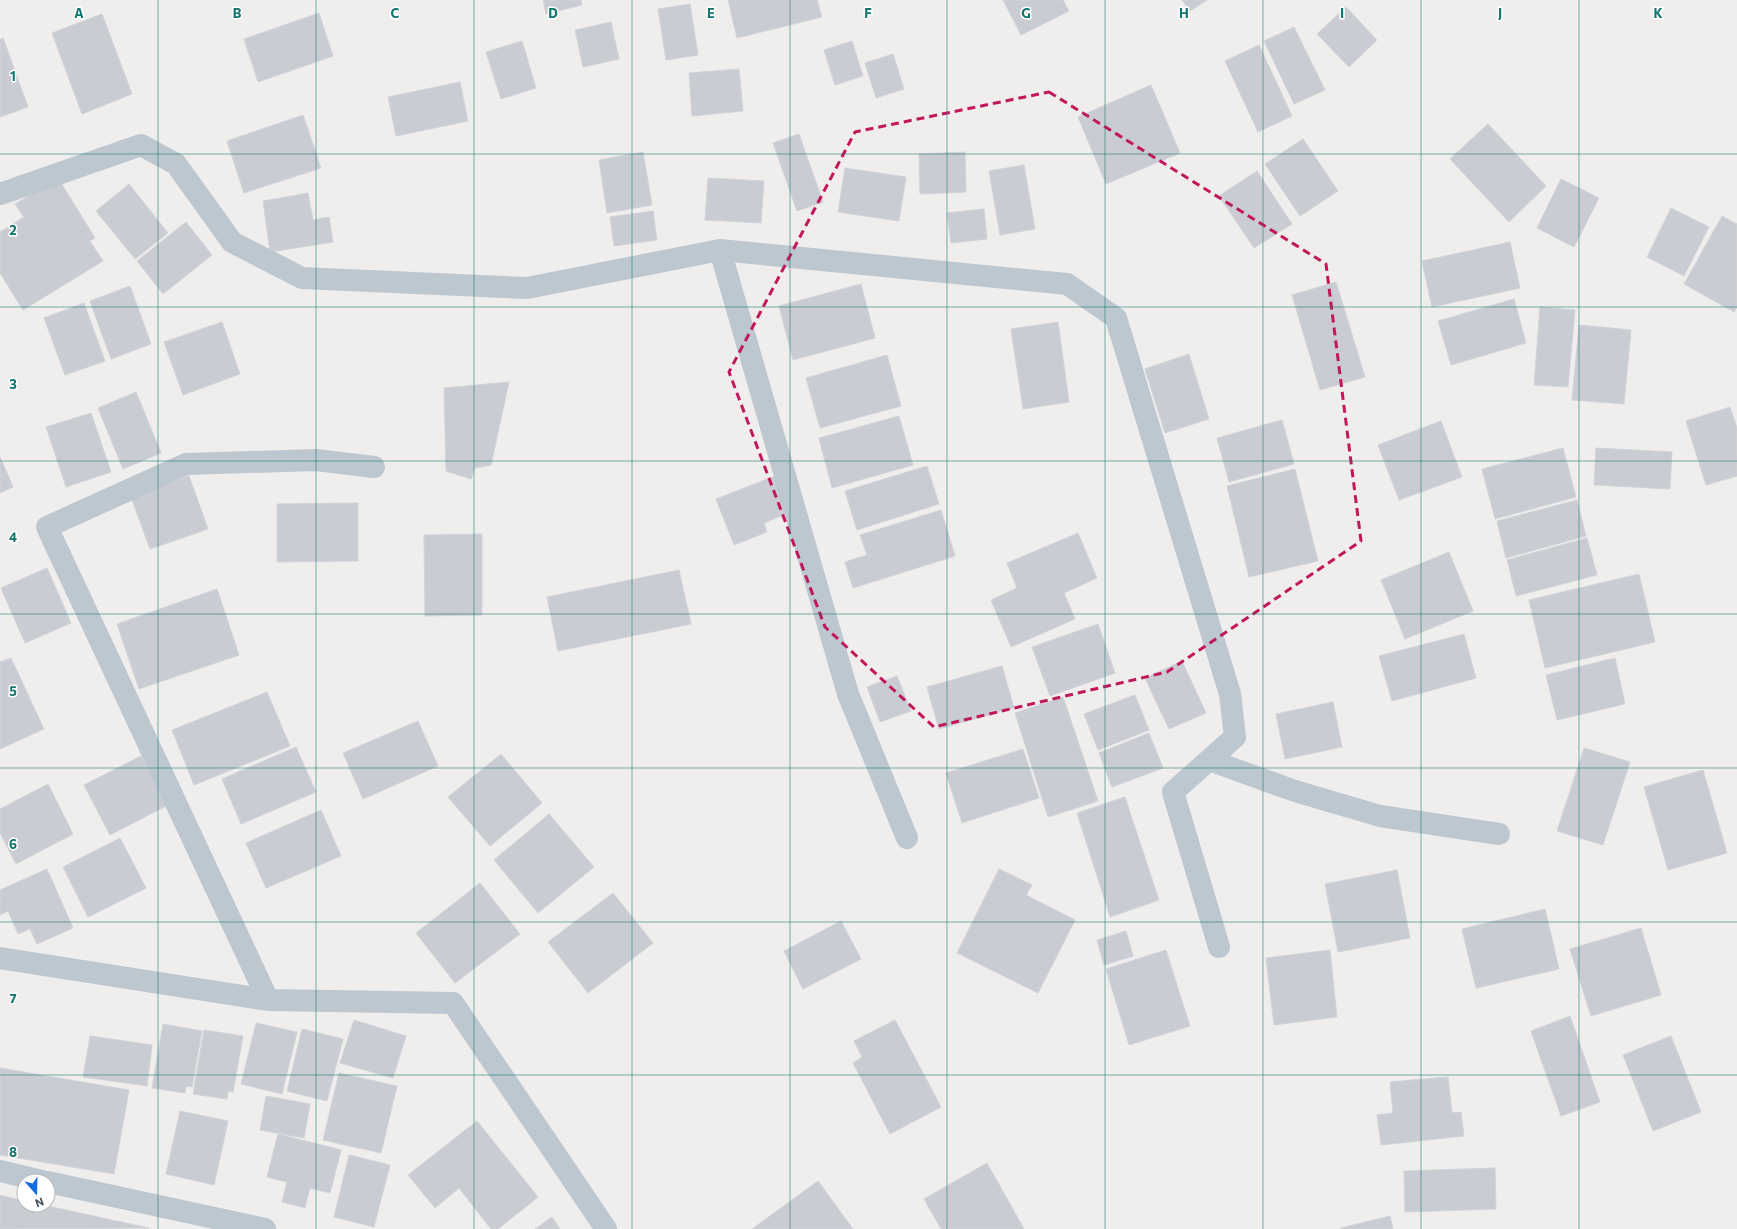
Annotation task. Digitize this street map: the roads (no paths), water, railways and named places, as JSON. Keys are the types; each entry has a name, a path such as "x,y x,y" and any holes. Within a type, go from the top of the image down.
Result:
{"street":[{"path":"0,194 141,145 176,164 232,242 302,278 527,288 720,250 1067,284 1116,318 1230,694 1235,737 1173,792 1219,947"},
{"path":"720,250 848,694 907,838"},
{"path":"268,1000 48,527 186,464 316,460 374,467"},
{"path":"1209,760 1295,791 1380,816 1499,834"},
{"path":"0,958 268,1000 453,1003 606,1229"},
{"path":"0,1171 16,1175"},
{"path":"56,1184 264,1229"}]}
